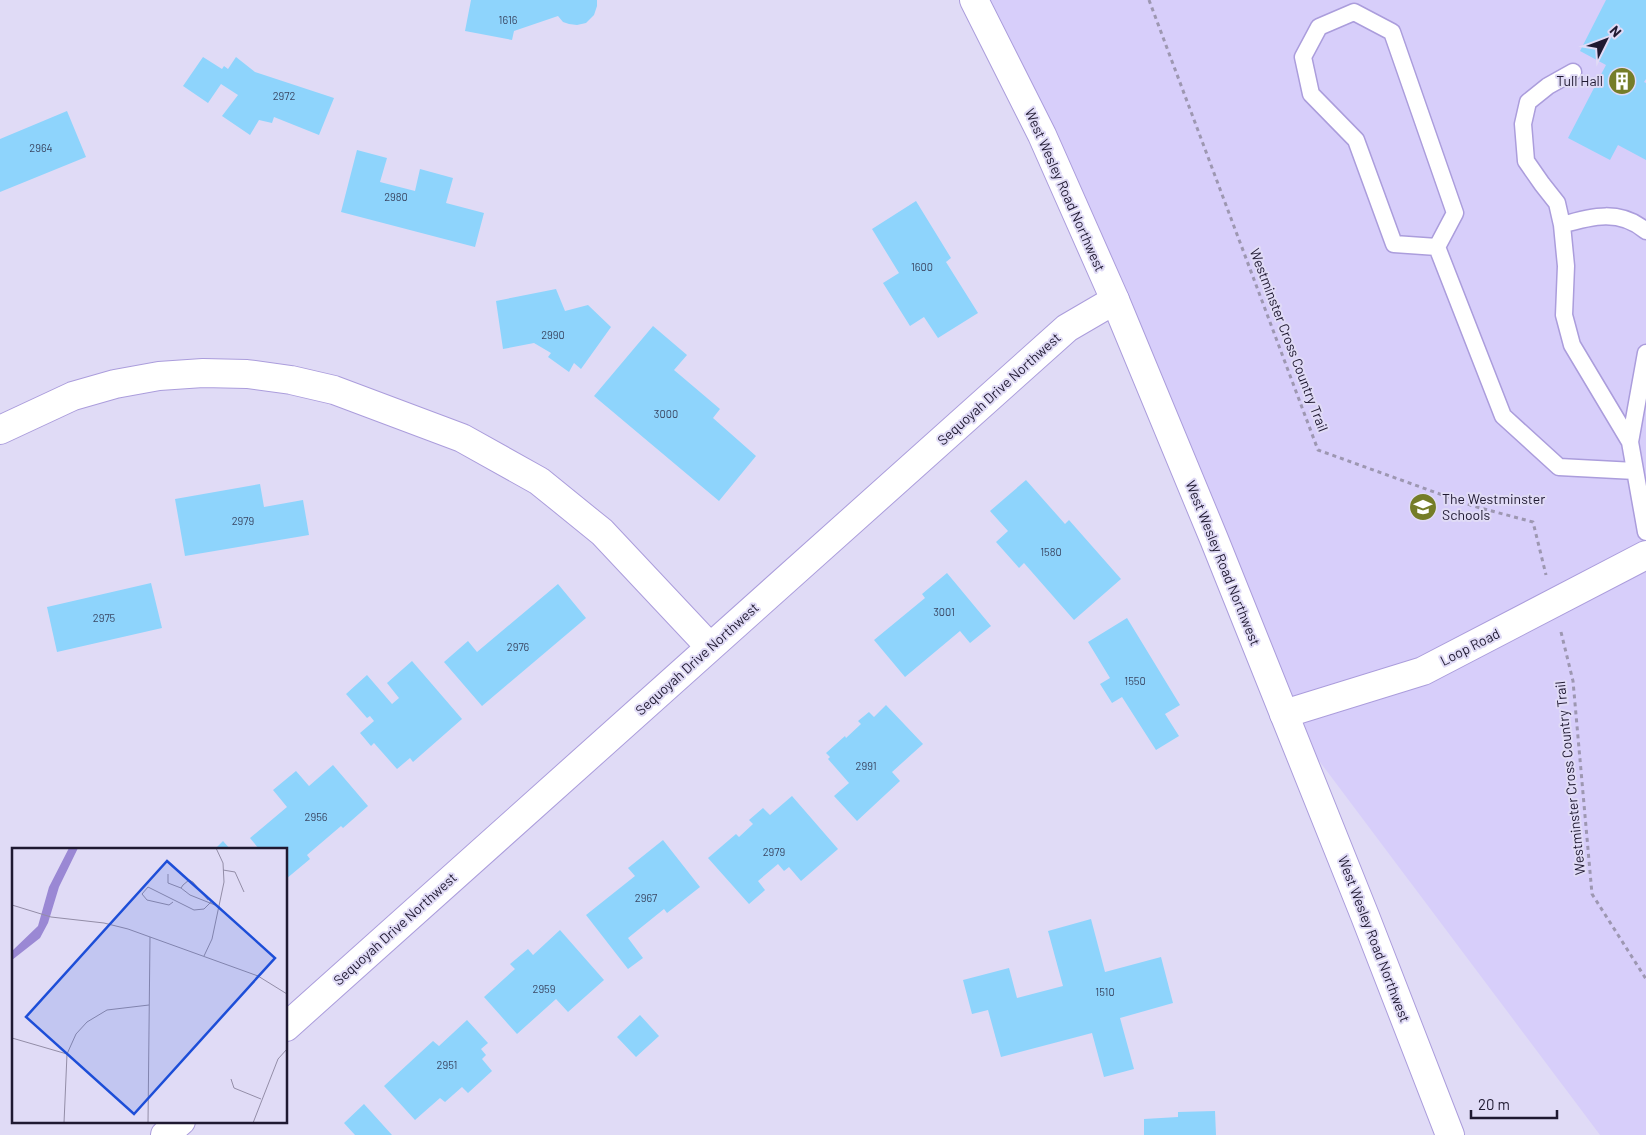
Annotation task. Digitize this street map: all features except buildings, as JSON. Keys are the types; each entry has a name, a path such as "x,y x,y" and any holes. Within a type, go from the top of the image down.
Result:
{"street":[{"name":"West Wesley Road Northwest","path":"974,0 1042,135 1115,300 1284,714 1450,1135"},
{"name":"Sequoyah Drive Northwest","path":"288,1025 1067,328 1115,300"},
{"path":"0,430 73,396 115,384 159,376 203,373 247,374 291,380 334,390 462,438 539,481 602,532 710,647"},
{"name":"Loop Road","path":"1284,714 1424,671 1646,555"},
{"path":"165,1135 179,1122"}],"lane":[{"path":"1438,247 1394,244 1356,140 1311,94 1303,57 1319,27 1354,12 1392,32 1455,213 1438,247 1503,416 1559,467 1635,471"},
{"path":"1573,72 1548,86 1528,102 1524,124 1526,161 1557,203 1562,226 1566,266 1564,315 1572,345 1630,442"},
{"path":"1562,226 1588,217 1620,216 1646,231"},
{"path":"1646,353 1630,442 1646,532"}],"path":[{"name":"Westminster Cross Country Trail","path":"1149,0 1318,450 1473,506 1533,522 1573,681 1592,894 1646,979"}],"shaded area":[{"name":"The Westminster Schools","path":"974,0 1646,0 1646,1135 1600,1135 1284,714"}],"place":[{"name":"Tull Hall","path":"1622,81"},
{"name":"The Westminster Schools","path":"1423,507"}]}
